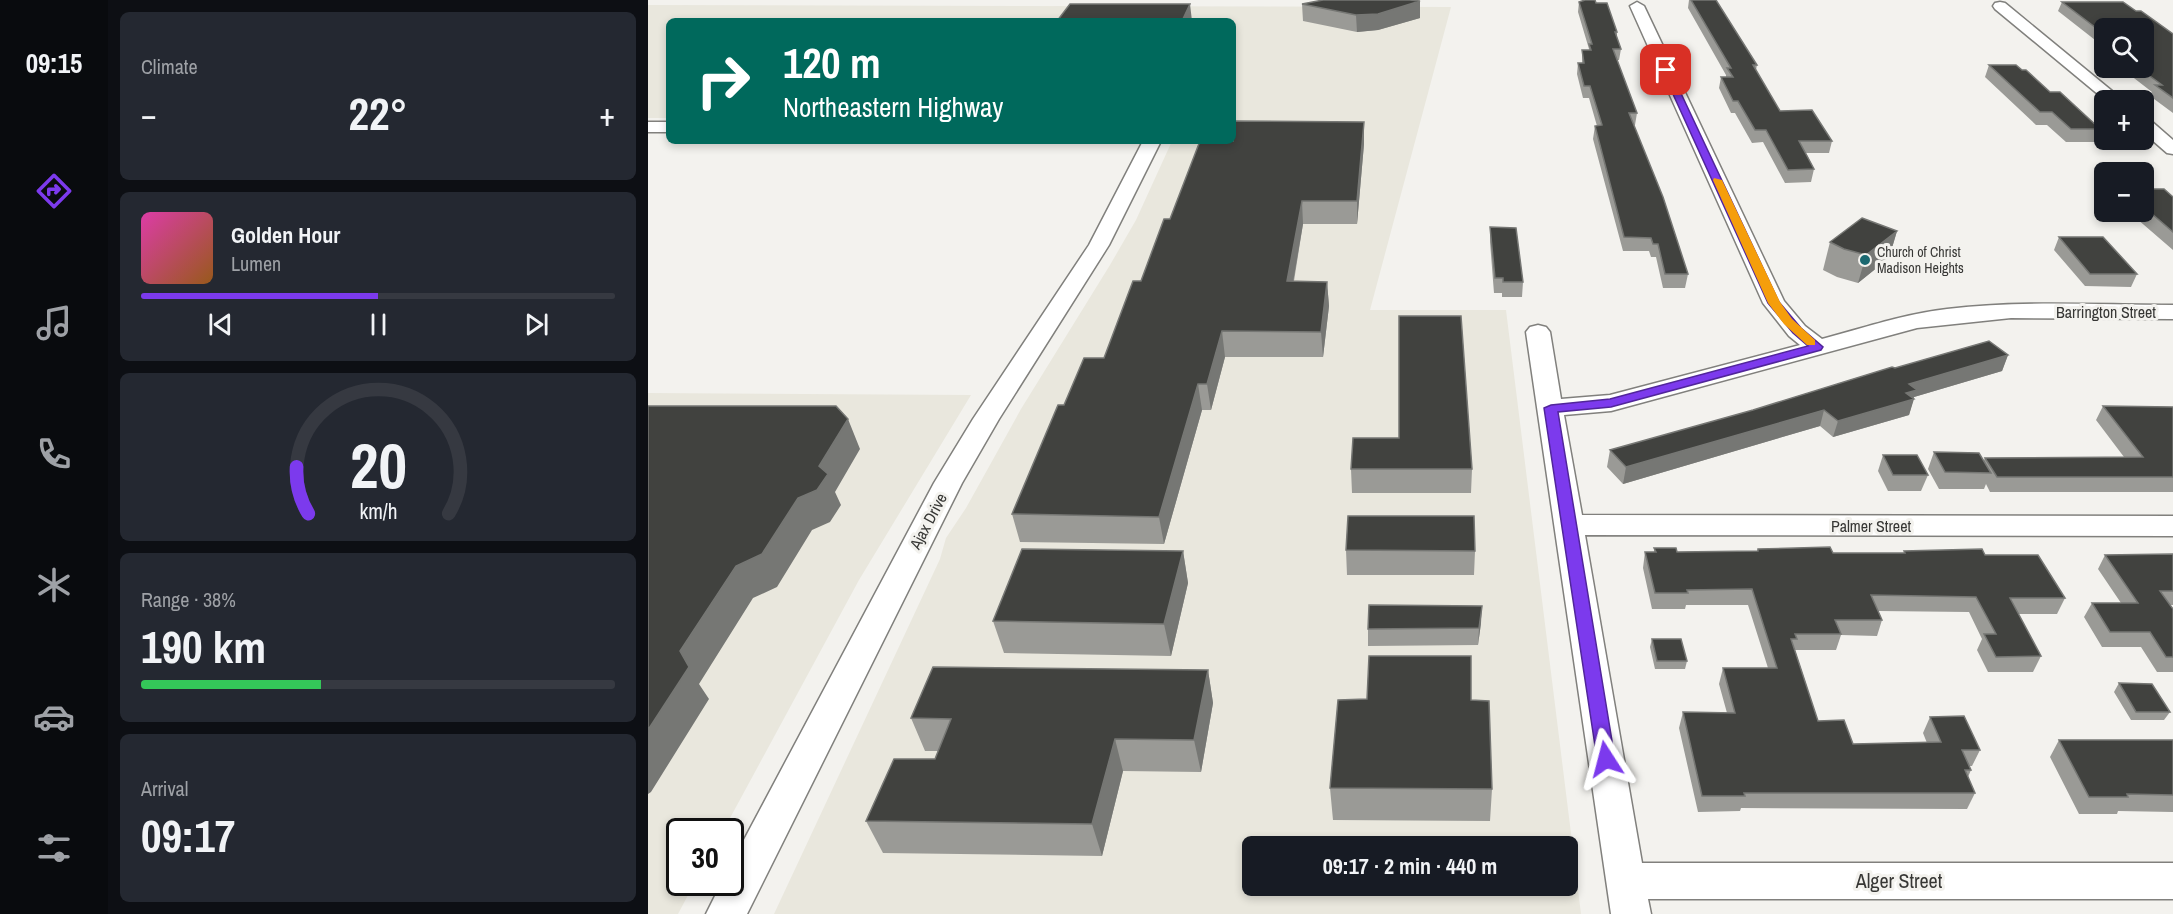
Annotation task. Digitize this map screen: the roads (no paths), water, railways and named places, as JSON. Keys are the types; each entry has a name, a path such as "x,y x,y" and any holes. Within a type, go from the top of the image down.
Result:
{"street":[{"path":"1637,6 1774,303 1797,331 1817,347"},
{"path":"2000,6 2103,90"},
{"path":"648,127 666,127"},
{"path":"2154,133 2173,149"},
{"name":"Ajax Drive","path":"726,914 948,483 1015,373 1094,253 1131,186 1151,144"},
{"name":"Barrington Street","path":"1551,408 1611,403 1817,347 1943,316 2039,312 2173,312"},
{"path":"1538,332 1628,897"},
{"name":"Palmer Street","path":"1568,525 2173,526"},
{"name":"Alger Street","path":"1628,897 2173,881"}],"place":[{"name":"Church of Christ Madison Heights","path":"1865,260"}]}
